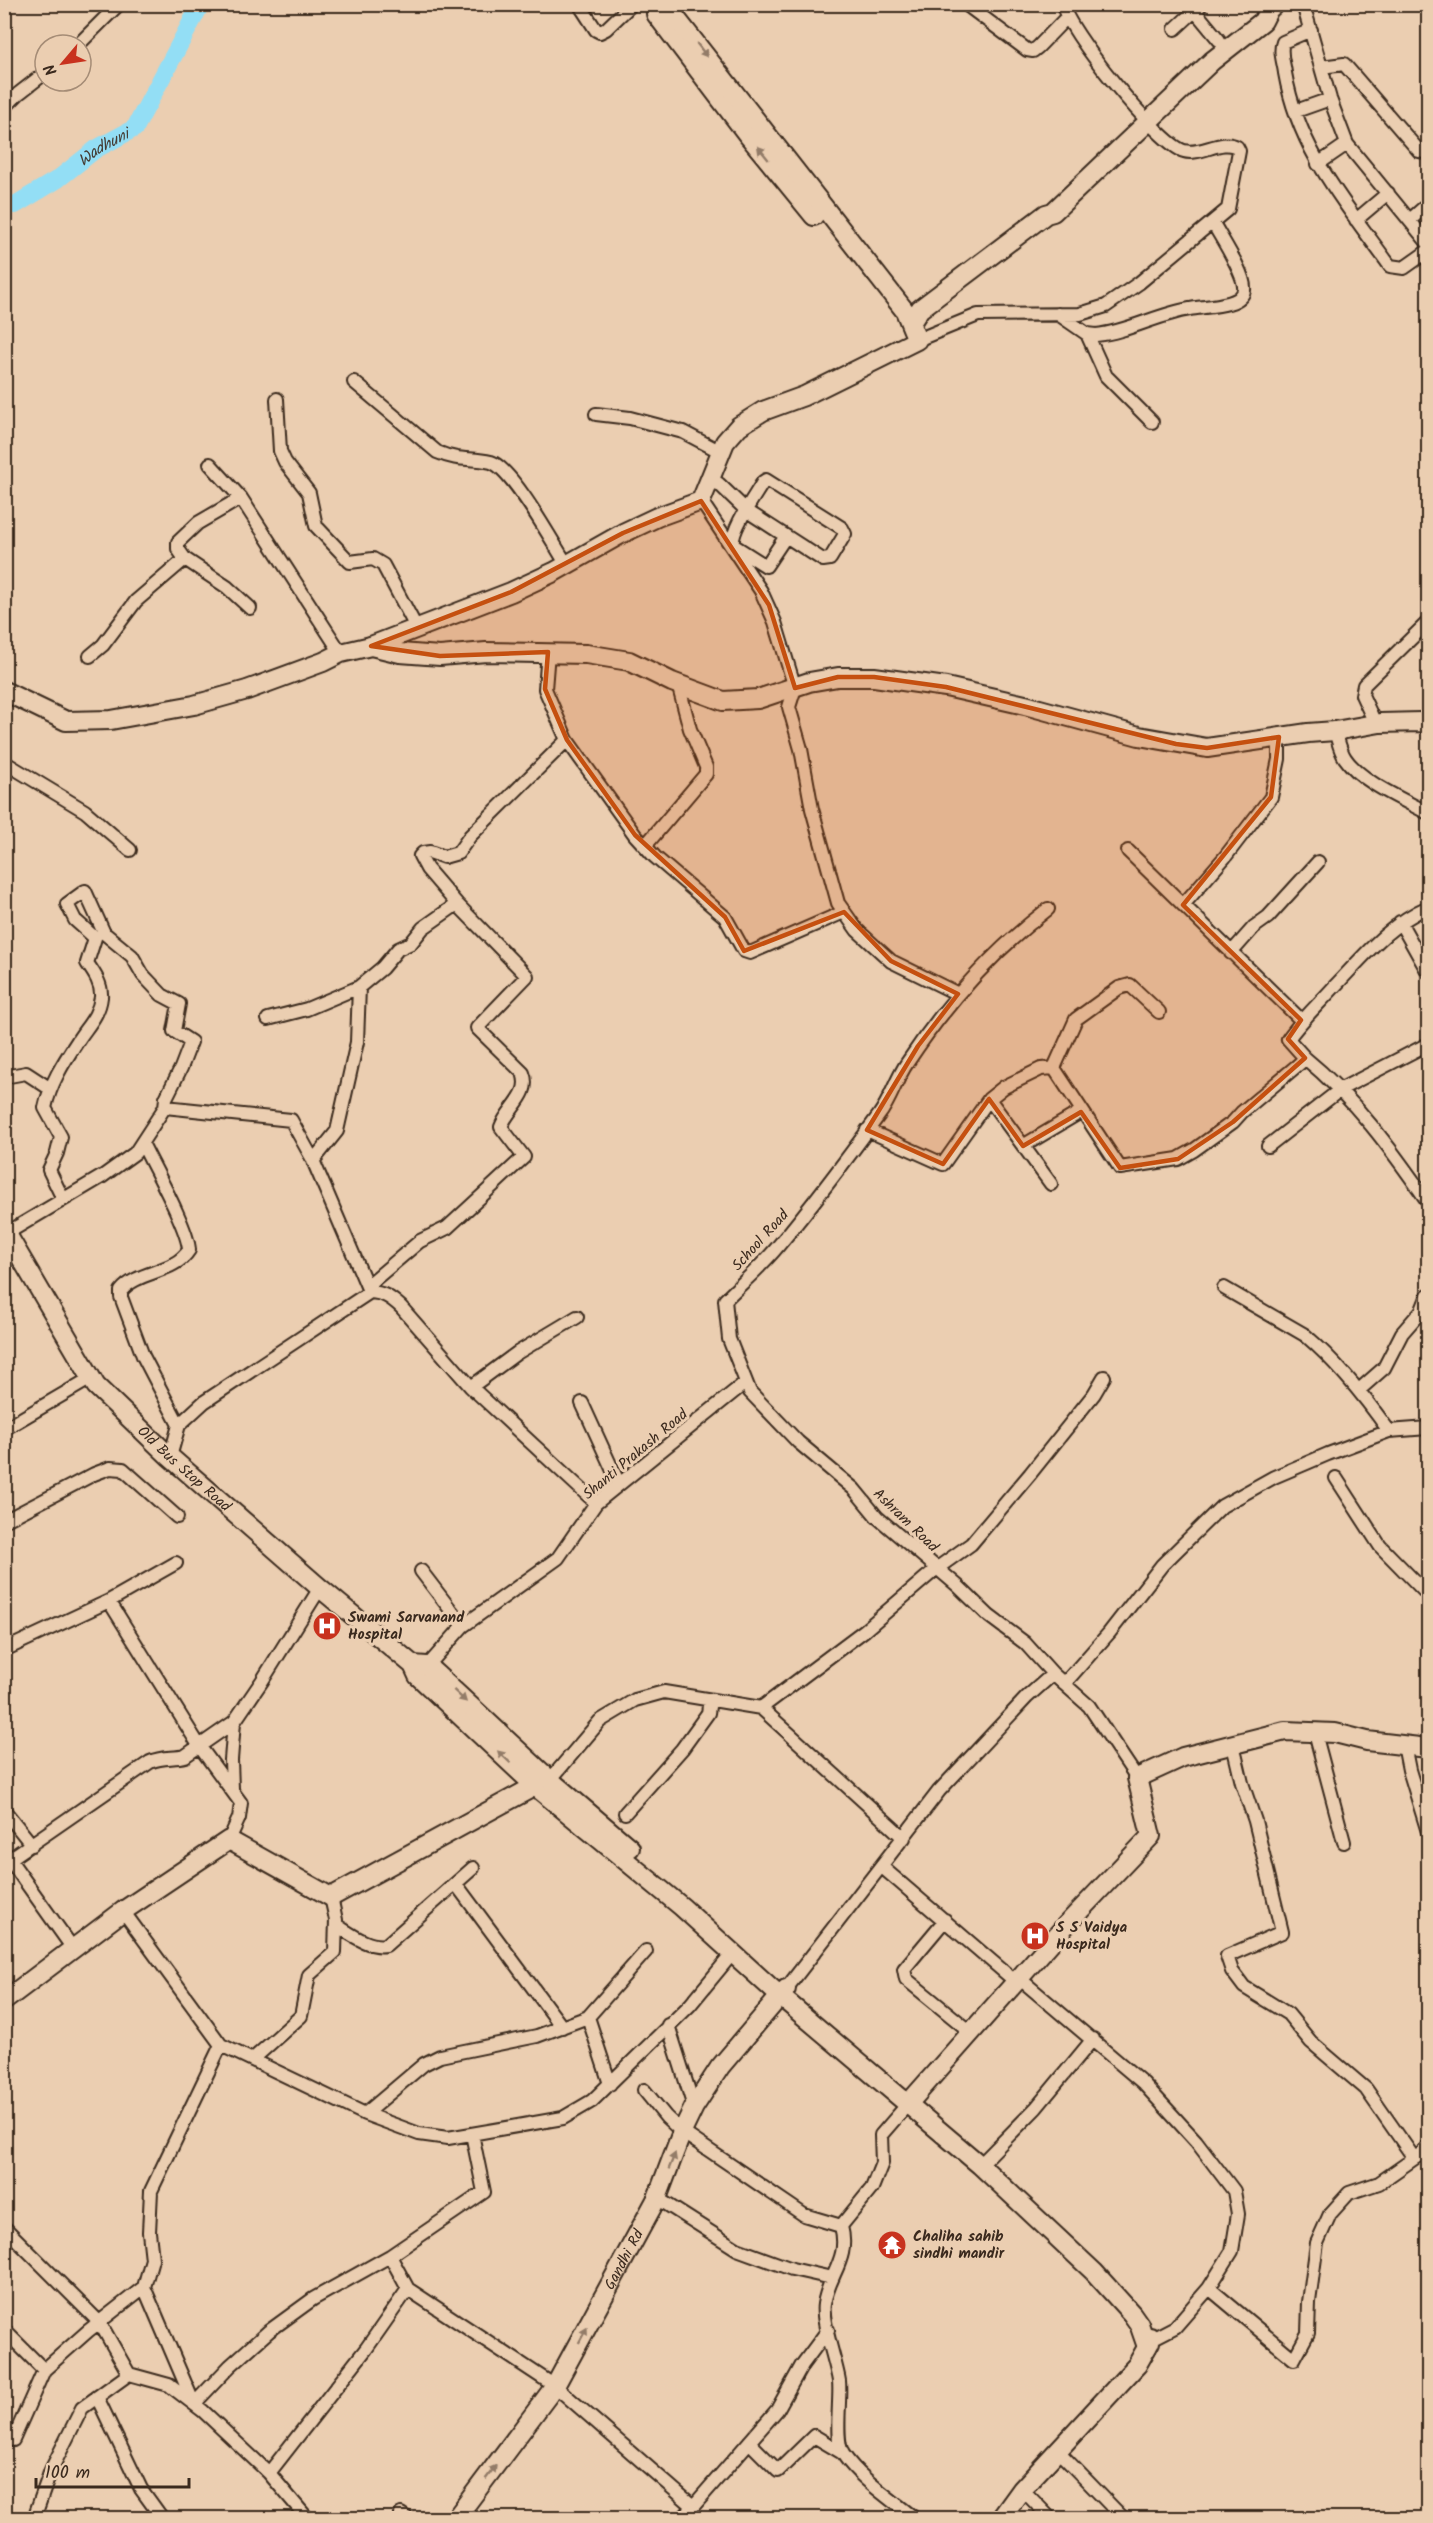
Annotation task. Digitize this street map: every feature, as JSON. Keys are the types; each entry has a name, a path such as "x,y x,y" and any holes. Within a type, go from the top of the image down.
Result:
{"street":[{"path":"90,33 119,4"},
{"path":"579,4 596,30 600,32 606,29 628,6"},
{"path":"657,4 656,14 747,134 899,319 914,332"},
{"path":"665,4 905,311 914,332"},
{"path":"4,691 66,721 111,720 194,705 247,690 341,653 370,646 417,629 511,592 567,565 623,533 701,501 724,442 739,426 763,411 804,396 914,332 978,315 1080,314 1106,306 1139,283 1228,209 1239,151 1237,147 1230,144 1191,152 1175,147 1144,118 1110,79 1066,18 1063,4"},
{"path":"1303,4 1330,99 1347,144 1428,243"},
{"path":"968,6 1027,50 1032,51 1066,18"},
{"path":"914,332 920,309 1046,214 1053,212 1089,173 1196,68 1220,40 1255,12 1272,6"},
{"path":"1196,68 1263,21 1272,6"},
{"path":"1174,29 1199,8 1220,40"},
{"path":"1311,30 1283,42 1281,48 1287,82 1296,111 1325,178 1390,266 1404,268 1428,251"},
{"path":"1321,67 1344,64 1419,151 1428,153"},
{"path":"4,108 33,82"},
{"path":"1296,111 1330,99"},
{"path":"1318,164 1347,144"},
{"path":"1356,220 1388,193"},
{"path":"1410,220 1428,204"},
{"path":"1087,334 1106,334 1186,309 1234,302 1240,298 1244,291 1243,279 1213,223"},
{"path":"1057,314 1087,334 1106,376 1152,422"},
{"path":"354,382 437,452 453,459 491,462 502,468 513,481 567,565"},
{"path":"277,399 280,451 289,469 309,493 316,526 350,562 373,559 383,565 417,629"},
{"path":"596,414 630,418 683,432 721,452"},
{"path":"210,464 241,498 341,653"},
{"path":"709,478 719,484 747,511 786,536 823,560 830,559 845,534 842,528 769,480 763,482 747,511 734,531 733,545 763,565 769,564 786,536"},
{"path":"241,498 198,523 178,542 178,549 185,559 227,587 250,608"},
{"path":"701,501 769,605 795,688 789,707 801,749 812,809 838,903 857,930 891,961 958,994"},
{"path":"90,656 103,645 136,601 185,559"},
{"path":"1376,723 1362,695 1364,685 1428,622"},
{"path":"370,646 400,653 440,656 486,652 586,654 629,661 678,684 723,701 758,699 809,682 838,677 874,677 946,687 1025,705 1080,722 1176,744 1207,748 1335,731 1376,723 1421,722 1428,725"},
{"path":"548,652 544,689 567,740 645,846 725,917 747,953 844,912"},
{"path":"645,846 706,774 706,767 690,729 678,684"},
{"path":"1335,731 1342,754 1349,763 1377,785 1428,813"},
{"path":"1183,905 1225,857 1271,797 1280,759 1279,737"},
{"path":"170,1457 179,1425 224,1387 368,1289 420,1241 447,1228 524,1157 501,1127 525,1090 523,1073 477,1028 527,976 457,904 424,864 423,853 430,852 444,857 458,853 470,836 563,747 567,740"},
{"path":"4,762 85,811 130,850"},
{"path":"1128,851 1301,1020"},
{"path":"1231,953 1254,927 1268,917 1318,862"},
{"path":"6,1231 63,1199 103,1176 135,1153 165,1107 166,1098 191,1042 174,1031 179,1004 162,995 143,975 132,956 104,933 85,891 67,904 75,920 95,938 87,963 98,979 101,995 92,1022 49,1088 45,1108 61,1137 49,1170 63,1199"},
{"path":"268,1019 307,1009 359,987 382,968 398,949 411,943 423,928 457,904"},
{"path":"1428,907 1407,916 1357,962 1301,1020 1288,1039 1305,1058 1341,1089 1366,1117 1428,1202"},
{"path":"1048,909 1016,933 958,994 918,1046 880,1114 867,1130 943,1164 989,1099 1004,1087 1041,1069 1054,1068"},
{"path":"1400,922 1428,972"},
{"path":"1054,1068 1076,1019 1119,988 1130,985 1159,1012"},
{"path":"314,1161 337,1131 357,1042 359,987"},
{"path":"1268,1146 1341,1089 1428,1044"},
{"path":"1054,1068 1120,1168 1178,1159 1219,1133 1305,1058"},
{"path":"4,1077 26,1073 49,1088"},
{"path":"989,1099 1051,1184"},
{"path":"165,1107 291,1120 314,1161 368,1289 389,1296 471,1387 597,1503"},
{"path":"1023,1146 1082,1112"},
{"name":"School Road","path":"746,1382 729,1339 725,1300 778,1246 867,1130"},
{"path":"142,1143 184,1232 189,1250 178,1263 129,1283 121,1291 121,1297 143,1356 179,1425"},
{"name":"Old Bus Stop Road","path":"6,1231 96,1386 170,1457 320,1588 419,1669 543,1783"},
{"path":"1224,1288 1305,1335 1359,1390 1389,1431"},
{"path":"1359,1390 1384,1368 1402,1334 1422,1310 1428,1295"},
{"path":"471,1387 518,1353 577,1317"},
{"path":"761,1708 865,1630 936,1569 971,1544 1087,1403 1104,1377"},
{"path":"4,1429 91,1378"},
{"name":"Shanti Prakash Road","path":"419,1669 463,1626 558,1558 597,1503 746,1382"},
{"name":"Ashram Road","path":"746,1382 750,1392 783,1427 854,1489 877,1517 958,1586 989,1616 1025,1643 1053,1674 1089,1706 1137,1778"},
{"path":"582,1403 620,1484"},
{"path":"1064,1684 1109,1633 1162,1565 1222,1506 1290,1470 1389,1431 1428,1428"},
{"path":"4,1521 110,1468 123,1469 177,1517"},
{"path":"1336,1478 1380,1546 1428,1595"},
{"path":"4,1650 109,1601 176,1563"},
{"path":"421,1571 463,1626"},
{"path":"74,1950 7,1862 150,1762 166,1756 178,1758 185,1756 234,1722 320,1588"},
{"path":"4,2001 123,1911 229,1840 238,1818 241,1803 200,1747 109,1601"},
{"path":"783,1993 939,1791 1027,1697 1053,1674"},
{"path":"331,1897 543,1783 600,1721 635,1700 664,1692 761,1708 904,1838"},
{"path":"625,1813 682,1749 708,1713 710,1700"},
{"path":"232,1791 231,1760 234,1722"},
{"path":"842,2452 839,2435 839,2381 823,2306 844,2252 841,2226 872,2188 882,2163 881,2134 1018,1980 1151,1836 1137,1778 1183,1757 1285,1731 1335,1733 1366,1742 1428,1748"},
{"path":"1315,1732 1344,1842"},
{"path":"1233,1745 1242,1783 1255,1821 1282,1932 1227,1956 1232,1971 1244,1987 1288,2014 1311,2042 1366,2089 1414,2158"},
{"path":"1404,1745 1409,1770 1428,1832"},
{"path":"543,1783 732,1954 783,1993 983,2162 1094,2272 1132,2314 1148,2344"},
{"path":"543,1783 684,1895 783,1993"},
{"path":"4,1810 32,1845"},
{"path":"229,1840 331,1897"},
{"path":"882,1867 1093,2039 1143,2083 1169,2109 1234,2191 1238,2214 1232,2251 1209,2288 1175,2327 1148,2344 1137,2365 1022,2489 1001,2518"},
{"path":"336,1925 364,1942 378,1946 386,1945 473,1868"},
{"path":"456,1884 562,2027"},
{"path":"252,2060 301,2016 309,1975 334,1952 336,1925 331,1897"},
{"path":"123,1911 221,2045 365,2114 433,2137 448,2138 563,2118 592,2102 696,1998 732,1954"},
{"path":"945,1920 904,1969 904,1973 906,1979 972,2033"},
{"path":"365,2114 424,2064 440,2056 537,2036 588,2017 646,1951"},
{"name":"Gandhi Rd","path":"456,2518 555,2386 657,2198 694,2107 720,2067 783,1993"},
{"path":"588,2017 610,2084"},
{"path":"668,2025 694,2107"},
{"path":"983,2162 1036,2108 1093,2039"},
{"path":"14,2440 44,2370 144,2288 152,2259 148,2232 151,2191 221,2045"},
{"path":"644,2090 666,2117 682,2132 804,2215 841,2226"},
{"path":"194,2404 269,2331 313,2299 390,2256 484,2192 472,2134"},
{"path":"1209,2288 1294,2359 1308,2333 1309,2302 1317,2243 1330,2214 1349,2193 1379,2183 1428,2145"},
{"path":"657,2198 736,2248 792,2269 832,2278"},
{"path":"4,2227 99,2323 129,2374 169,2385 194,2404 268,2474 307,2518"},
{"path":"390,2256 408,2289 555,2386 693,2506"},
{"path":"144,2288 194,2404"},
{"path":"268,2474 366,2349 408,2289"},
{"path":"4,2330 44,2370"},
{"path":"683,2518 777,2410 802,2365 828,2330"},
{"path":"34,2518 51,2470 82,2408 129,2374"},
{"path":"97,2397 157,2517"},
{"path":"749,2442 778,2471 814,2436 842,2452 858,2470 914,2518"},
{"path":"1057,2450 1123,2518"},
{"path":"1022,2489 1050,2518"}],"highlighted area":[{"path":"701,501 769,605 795,688 838,677 874,677 946,687 1176,744 1207,748 1279,737 1271,797 1183,905 1301,1020 1288,1039 1305,1058 1233,1122 1178,1159 1120,1168 1081,1112 1023,1146 989,1099 943,1164 867,1130 918,1046 958,994 891,961 844,912 744,951 725,917 635,835 567,740 545,689 548,652 440,656 371,646 511,592 623,533"}],"waterway":[{"name":"Wadhuni","path":"15,205 58,179 96,149 135,128 201,4"}],"place":[{"name":"Swami Sarvanand Hospital","path":"327,1626"},
{"name":"S S Vaidya Hospital","path":"1035,1936"},
{"name":"Chaliha sahib sindhi mandir","path":"892,2245"}]}
